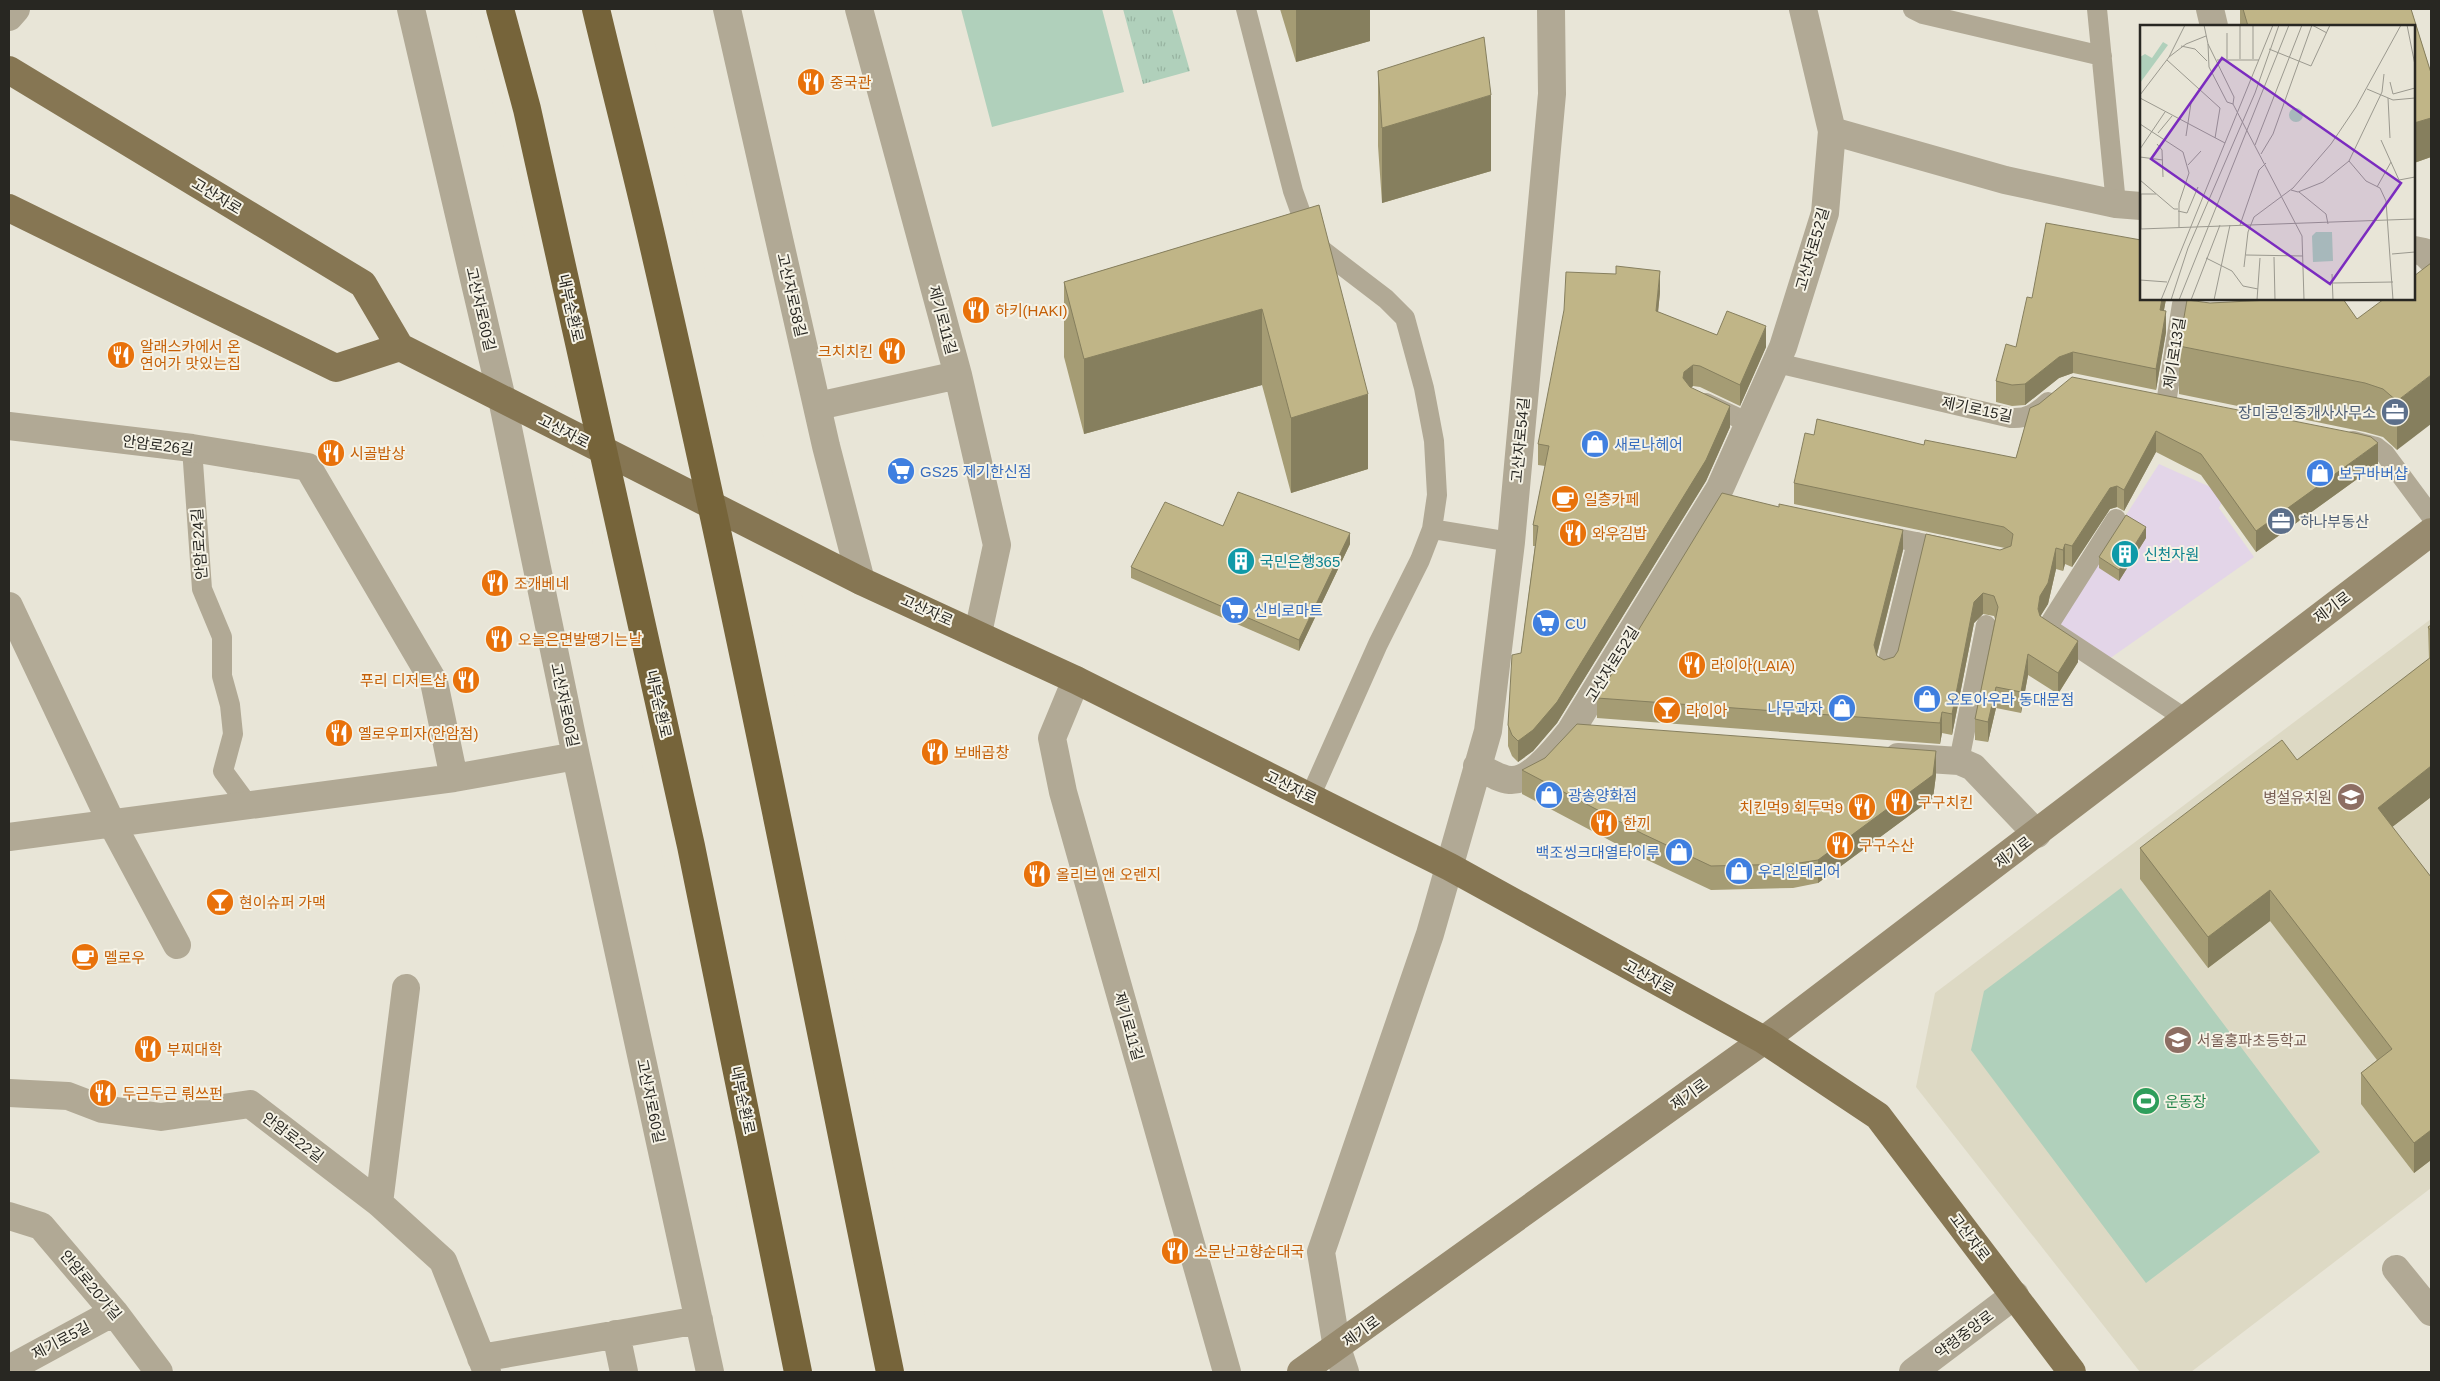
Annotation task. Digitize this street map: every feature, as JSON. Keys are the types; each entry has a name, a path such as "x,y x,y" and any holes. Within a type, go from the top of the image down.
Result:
{"highway":[{"name":"내부순환로","path":"500,9 529,119 689,837 798,1372"},
{"path":"596,9 657,259 721,554 890,1372"}],"main road":[{"name":"고산자로","path":"9,70 363,284 400,347 861,581 978,633 1076,680 1450,866 1764,1040 1878,1116 2072,1372"},
{"path":"9,208 336,368 400,347"},
{"name":"제기로","path":"1301,1372 1341,1360 2036,834 2431,532"}],"street":[{"path":"9,17 16,9"},
{"name":"고산자로60길","path":"411,9 502,399 576,756 710,1372"},
{"name":"고산자로58길","path":"727,9 818,406 861,581"},
{"name":"제기로11길","path":"859,9 958,376 997,544 978,633"},
{"name":"고산자로54길","path":"1450,866 1488,731 1511,542 1552,94 1551,9"},
{"name":"고산자로52길","path":"1477,766 1508,780 1521,778 1545,760 1570,732 1724,501 1749,423 1777,363 1825,213 1832,131 1803,9"},
{"path":"2210,9 2214,25"},
{"path":"1832,131 2005,180 2129,205"},
{"path":"2415,250 2424,252 2431,259"},
{"path":"818,406 958,376"},
{"name":"안암로26길","path":"9,426 192,448 308,468 434,682 454,778"},
{"path":"9,606 111,822 178,945"},
{"name":"제기로11길","path":"1076,680 1052,738 1063,792 1227,1372"},
{"path":"1570,732 1600,734"},
{"name":"제기로","path":"1869,755 1958,761 1973,767 2036,834"},
{"path":"9,837 454,778 576,756"},
{"name":"제기로","path":"1341,1360 1321,1252 1430,934 1450,866"},
{"path":"379,1203 406,988"},
{"name":"안암로22길","path":"9,1093 68,1096 102,1109 161,1117 250,1104 379,1203 443,1261 484,1365 616,1334 699,1320"},
{"name":"안암로20가길","path":"9,1216 41,1226 114,1312 159,1372"},
{"path":"2396,1269 2431,1312"},
{"name":"약령중앙로","path":"1913,1372 2015,1295"},
{"name":"제기로5길","path":"9,1368 114,1312"},
{"path":"616,1334 624,1372"}],"lane":[{"path":"1246,9 1293,191 1304,222 1322,250 1386,299 1405,318 1424,388 1434,441 1437,495 1432,529 1420,560 1378,644 1310,797"},
{"path":"1913,9 1923,14 2102,56"},
{"path":"2097,9 2102,56 2129,205"},
{"name":"제기로13길","path":"2166,403 2182,304"},
{"name":"제기로15길","path":"1777,363 2011,418 2031,416 2061,391"},
{"path":"1695,398 1749,423"},
{"path":"2334,437 2376,447 2386,454 2431,516"},
{"name":"안암로24길","path":"192,448 202,589 222,637 222,676 230,705 233,734 223,771 248,805"},
{"path":"2116,519 2050,623 2050,629 2186,719"},
{"path":"1432,529 1511,542"},
{"path":"1859,530 1973,554"},
{"path":"1886,668 1917,542"},
{"path":"1958,761 1986,625"}],"shaded area":[{"path":"2159,464 2226,494 2219,508 2254,557 2109,659 2055,625"},
{"name":"서울홍파초등학교","path":"2431,619 2431,1188 2191,1372 2140,1372 1916,1087 1935,993"}],"green space":[{"path":"961,9 1102,9 1124,92 992,127"},
{"path":"1123,9 1172,9 1190,71 1143,84"},
{"name":"운동장","path":"2121,888 2320,1152 2146,1283 1971,1050 1984,991"}],"pier":[{"path":"470,9 646,9 666,86 730,391 755,402 811,633 778,619 937,1372 771,1372 692,989 592,540 588,538 518,207"}],"building":[{"path":"2243,9 2411,9 2431,73 2431,118 2415,123 2415,25 2248,25"},
{"path":"1484,37 1491,95 1382,128 1378,71"},
{"path":"1319,205 1368,394 1291,418 1262,309 1084,359 1064,282"},
{"path":"2046,223 2140,240 2140,300 2162,300 2160,310 2166,311 2156,369 2073,352 2059,357 2025,384 2012,385 1996,381 2006,344 2016,347 2027,297 2032,298"},
{"path":"2431,263 2431,375 2397,401 2383,389 2365,383 2179,346 2187,300 2210,303 2270,300 2344,300 2357,319 2383,300 2415,300 2415,275"},
{"path":"1616,266 1660,271 1656,311 1717,335 1727,311 1766,326 1740,385 1700,366 1693,365 1684,372 1683,378 1690,387 1730,406 1706,460 1557,702 1533,730 1518,741 1512,735 1508,725 1512,655 1521,653 1538,526 1533,525 1549,446 1538,444 1564,310 1566,272 1616,274"},
{"path":"2072,377 2359,434 2371,437 2378,443 2256,531 2201,454 2156,431 2124,490 2117,486 2110,488 2072,546 2065,544 2063,550 2056,548 2048,583 2040,596 2038,609 2040,616 2078,641 2058,673 2028,654 2021,692 1996,687 1988,722 1975,719 1998,607 1994,596 1983,593 1974,602 1952,714 1942,712 1940,723 1597,698 1722,493 1779,507 1779,504 1903,530 1874,645 1877,656 1884,660 1894,657 1898,651 1926,534 2000,550 2011,546 2013,534 2004,527 1794,483 1805,433 1814,435 1817,419 1924,445 1925,440 2016,458 2030,408 2039,404"},
{"name":"국민은행365","path":"1238,492 1350,533 1299,640 1131,567 1165,502 1223,526"},
{"path":"2126,515 2146,527 2119,570 2099,557"},
{"path":"2431,657 2431,766 2378,808 2431,877 2431,1130 2414,1143 2361,1073 2392,1049 2270,890 2208,937 2140,848 2282,740 2297,760"},
{"path":"1577,724 1936,751 1933,775 1818,860 1793,864 1711,866 1643,834 1522,770 1545,758"}],"place":[{"name":"중국관","path":"811,82"},
{"name":"하키(HAKI)","path":"976,310"},
{"name":"크치치킨","path":"892,351"},
{"name":"알래스카에서 온 연어가 맛있는집","path":"121,355"},
{"name":"장미공인중개사사무소","path":"2395,412"},
{"name":"새로나헤어","path":"1595,444"},
{"name":"시골밥상","path":"331,453"},
{"name":"GS25 제기한신점","path":"901,471"},
{"name":"보구바버샵","path":"2320,473"},
{"name":"일층카페","path":"1565,499"},
{"name":"하나부동산","path":"2281,521"},
{"name":"와우김밥","path":"1573,533"},
{"name":"신천자원","path":"2125,554"},
{"name":"국민은행365","path":"1241,561"},
{"name":"조개베네","path":"495,583"},
{"name":"신비로마트","path":"1235,610"},
{"name":"CU","path":"1546,623"},
{"name":"오늘은면발땡기는날","path":"499,639"},
{"name":"라이아(LAIA)","path":"1692,665"},
{"name":"푸리 디저트샵","path":"466,680"},
{"name":"오토아우라 동대문점","path":"1927,699"},
{"name":"나무과자","path":"1842,708"},
{"name":"라이아","path":"1667,710"},
{"name":"옐로우피자(안암점)","path":"339,733"},
{"name":"보배곱창","path":"935,752"},
{"name":"광송양화점","path":"1549,795"},
{"name":"병설유치원","path":"2351,797"},
{"name":"구구치킨","path":"1899,802"},
{"name":"치킨먹9 회두먹9","path":"1862,807"},
{"name":"한끼","path":"1604,823"},
{"name":"구구수산","path":"1840,845"},
{"name":"백조씽크대열타이루","path":"1679,852"},
{"name":"우리인테리어","path":"1739,871"},
{"name":"올리브 앤 오렌지","path":"1037,874"},
{"name":"현이슈퍼 가맥","path":"220,902"},
{"name":"멜로우","path":"85,957"},
{"name":"서울홍파초등학교","path":"2178,1040"},
{"name":"부찌대학","path":"148,1049"},
{"name":"두근두근 뤄쓰펀","path":"103,1093"},
{"name":"운동장","path":"2146,1101"},
{"name":"소문난고향순대국","path":"1175,1251"}]}
